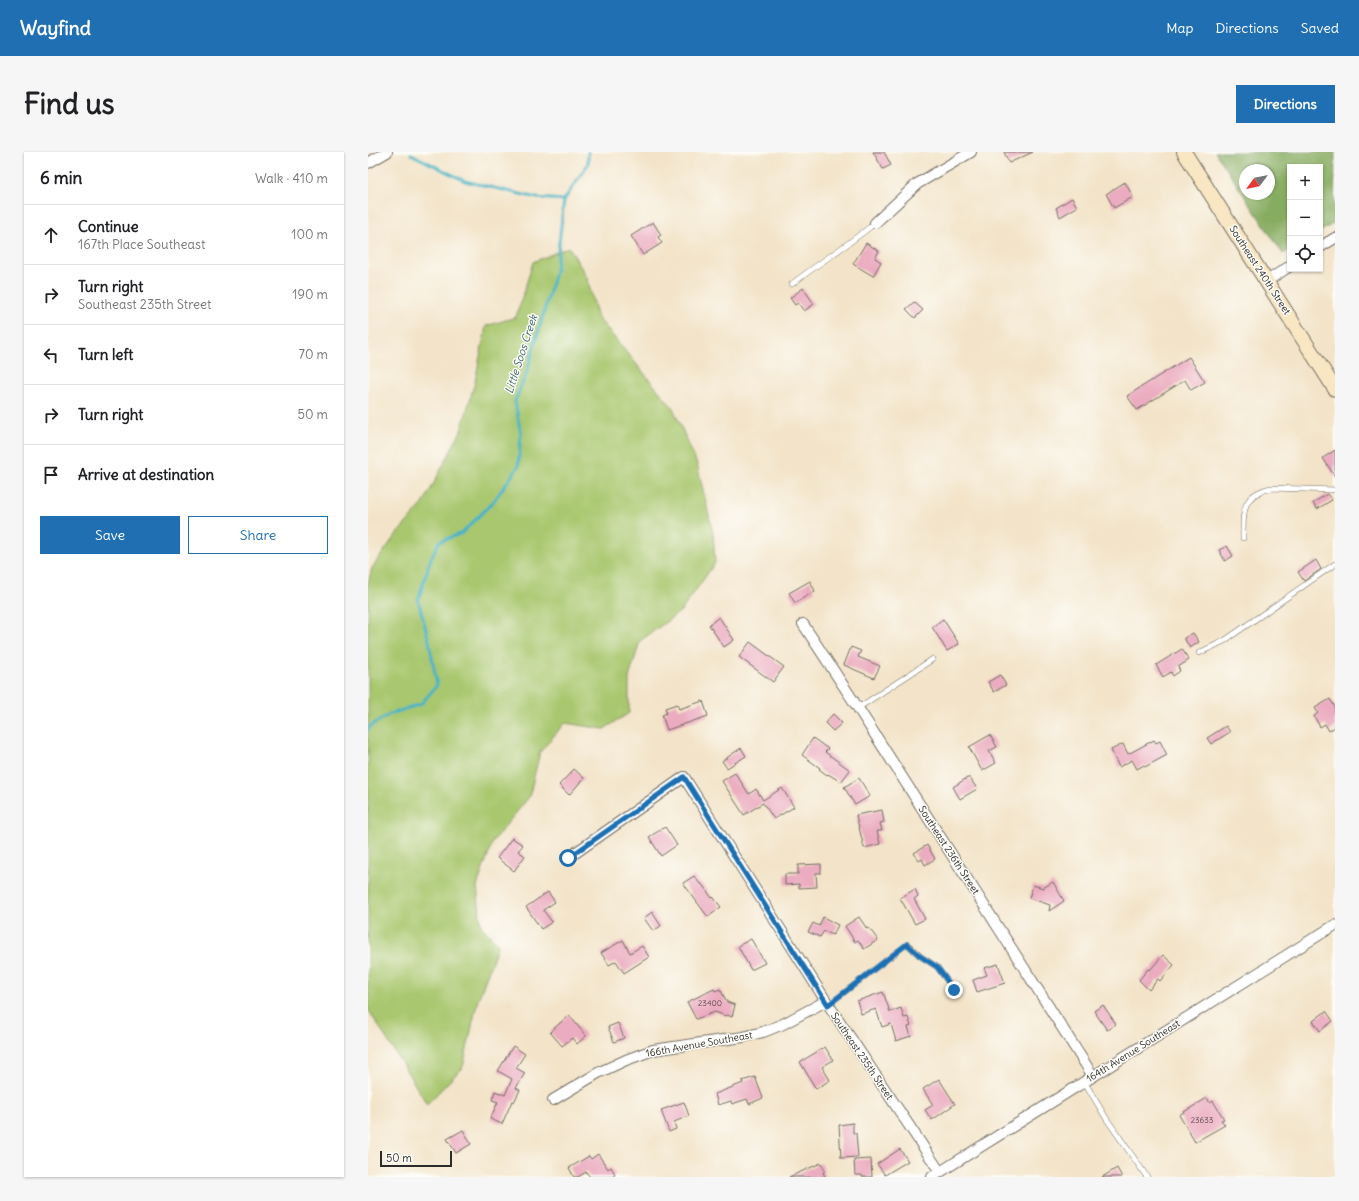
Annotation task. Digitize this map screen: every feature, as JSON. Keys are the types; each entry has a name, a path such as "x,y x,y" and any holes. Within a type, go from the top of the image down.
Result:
{"main road":[{"name":"Southeast 240th Street","path":"1184,152 1335,389"}],"street":[{"path":"368,163 387,152"},
{"path":"875,223 917,184 971,152"},
{"path":"1323,245 1335,238"},
{"path":"1266,281 1287,268"},
{"name":"Southeast 236th Street","path":"803,624 858,708 1089,1079"},
{"name":"Southeast 235th Street","path":"568,858 684,777 936,1174"},
{"name":"164th Avenue Southeast","path":"936,1174 1335,925"},
{"name":"166th Avenue Southeast","path":"553,1100 598,1073 632,1057 653,1050 743,1037 763,1032 827,1003"}],"lane":[{"path":"792,284 809,270 859,236 875,223"},
{"path":"1243,538 1243,516 1248,499 1262,490 1271,488 1335,490"},
{"path":"1199,652 1224,641 1335,564"},
{"path":"858,708 933,659"},
{"path":"827,1003 907,944 920,956 937,967 954,990"},
{"path":"1089,1079 1106,1118 1147,1177"}],"green space":[{"path":"1215,152 1335,152 1334,223 1323,230 1323,164 1287,164 1287,252 1283,254 1247,200 1275,200 1275,164 1239,164 1239,188"},
{"path":"569,247 587,278 598,318 673,408 697,464 713,533 715,563 681,611 640,641 629,678 629,713 604,729 565,723 540,752 529,797 493,841 477,886 481,926 498,944 477,1003 463,1067 427,1104 368,1009 368,583 372,568 395,536 423,504 461,431 475,382 486,326 516,317 533,262"}],"building":[{"path":"873,152 884,152 891,165 883,169"},
{"path":"1004,152 1033,152 1009,163"},
{"path":"1125,182 1133,197 1114,208 1106,194"},
{"path":"1072,198 1077,207 1060,217 1056,208"},
{"path":"653,222 661,235 658,237 662,243 643,255 631,236"},
{"path":"866,243 879,251 875,258 881,262 873,276 853,264"},
{"path":"803,288 814,304 804,311 798,303 795,305 790,298"},
{"path":"914,302 923,310 915,318 906,309"},
{"path":"1189,357 1205,382 1191,390 1185,380 1137,410 1127,396"},
{"path":"1335,450 1335,477 1323,458"},
{"path":"1327,494 1332,500 1317,509 1313,503"},
{"path":"1227,546 1233,556 1225,561 1219,550"},
{"path":"1316,560 1321,569 1304,581 1298,572"},
{"path":"810,581 815,591 795,603 789,593"},
{"path":"719,617 734,640 724,647 709,625"},
{"path":"943,619 959,644 947,651 932,627"},
{"path":"1193,633 1199,642 1190,648 1184,638"},
{"path":"750,642 784,667 773,682 739,657"},
{"path":"851,647 861,651 858,657 880,666 874,678 844,665"},
{"path":"1182,649 1189,660 1178,667 1180,671 1173,676 1171,672 1163,677 1156,665"},
{"path":"1000,675 1006,685 994,692 988,682"},
{"path":"1330,699 1335,707 1335,727 1329,731 1325,724 1320,727 1314,716 1318,713 1315,708"},
{"path":"703,701 708,716 667,730 662,715 667,713 665,708 677,704 679,709"},
{"path":"833,714 842,723 833,731 825,723"},
{"path":"1226,726 1230,732 1211,744 1207,738"},
{"path":"990,735 997,747 989,751 996,763 982,771 969,747"},
{"path":"813,738 828,749 825,752 850,770 841,782 828,774 827,775 802,755"},
{"path":"1154,740 1156,743 1160,741 1167,755 1145,767 1144,765 1137,769 1132,760 1119,767 1111,750 1123,744 1128,754"},
{"path":"741,748 746,756 727,768 722,761"},
{"path":"574,769 584,778 569,795 559,785"},
{"path":"735,773 749,794 756,789 763,800 782,788 794,807 774,819 763,803 744,815 722,781"},
{"path":"859,778 870,796 855,805 844,787"},
{"path":"967,778 970,778 977,789 960,799 953,787"},
{"path":"882,810 884,822 880,823 882,831 877,831 880,844 864,848 856,815"},
{"path":"665,827 677,845 661,856 649,837"},
{"path":"512,838 523,845 518,851 525,856 514,871 497,858"},
{"path":"927,845 935,859 925,865 922,859 919,861 914,853"},
{"path":"821,864 821,873 816,873 817,887 799,888 799,884 785,885 785,874 798,874 798,865"},
{"path":"694,876 721,907 708,917 683,883"},
{"path":"1053,882 1064,901 1049,911 1050,905 1029,898 1033,885 1043,888"},
{"path":"915,889 918,896 914,899 925,919 915,924 900,898"},
{"path":"548,892 555,902 543,910 552,922 541,929 526,907"},
{"path":"652,912 661,926 653,931 644,918"},
{"path":"823,917 838,925 833,935 824,931 820,937 808,932 813,923 819,926"},
{"path":"859,917 867,929 869,928 878,940 864,949 858,940 855,942 845,926"},
{"path":"751,939 765,963 751,970 738,946"},
{"path":"623,940 630,953 642,946 649,957 624,973 616,961 609,965 601,953"},
{"path":"1163,955 1174,965 1160,981 1158,979 1149,990 1139,980"},
{"path":"998,964 1005,983 977,992 973,980 987,975 984,968"},
{"path":"714,989 715,991 720,989 727,1002 735,1005 732,1017 715,1012 696,1019 687,1002"},
{"path":"883,992 890,1012 901,1008 904,1018 908,1017 911,1026 908,1027 911,1036 896,1041 891,1024 882,1027 876,1009 861,1014 857,1001"},
{"path":"1103,1005 1116,1024 1107,1030 1094,1011"},
{"path":"1326,1011 1333,1021 1320,1031 1313,1021"},
{"path":"569,1015 586,1036 577,1044 572,1038 562,1046 550,1032"},
{"path":"618,1023 624,1038 614,1042 608,1027"},
{"path":"513,1046 525,1054 516,1068 525,1073 516,1088 520,1090 514,1102 512,1101 502,1124 490,1119 498,1102 492,1100 495,1091 505,1095 512,1079 498,1071"},
{"path":"825,1047 833,1060 822,1067 830,1080 816,1089 800,1062"},
{"path":"755,1077 763,1098 749,1104 747,1099 732,1104 731,1101 718,1105 715,1094 743,1083 742,1081"},
{"path":"939,1079 955,1104 932,1120 925,1110 933,1105 923,1089"},
{"path":"1207,1098 1210,1103 1213,1101 1224,1119 1221,1120 1225,1125 1195,1142 1179,1115"},
{"path":"684,1102 689,1116 674,1122 676,1129 669,1132 661,1110"},
{"path":"853,1123 853,1133 856,1133 858,1157 841,1158 839,1125"},
{"path":"463,1130 471,1144 456,1153 447,1139"},
{"path":"900,1149 908,1161 885,1175 877,1164"},
{"path":"598,1154 608,1169 611,1167 615,1174 613,1177 590,1177 586,1172 578,1177 574,1177 569,1168 589,1156 591,1159"},
{"path":"871,1159 872,1177 855,1175 854,1160"},
{"path":"821,1163 825,1171 823,1172 825,1177 789,1177"},
{"path":"1117,1168 1122,1177 1102,1177"}],"waterway":[{"name":"Little Soos Creek","path":"368,730 369,727 390,714 421,704 437,685 429,641 418,600 431,558 439,542 462,533 493,502 518,467 521,435 515,401 527,372 556,269 564,200 588,164 588,152"},
{"path":"411,154 465,181 537,198 564,200"}],"route":[{"path":"568,858 684,777 828,1005 907,944 920,956 937,967 954,990"}]}
